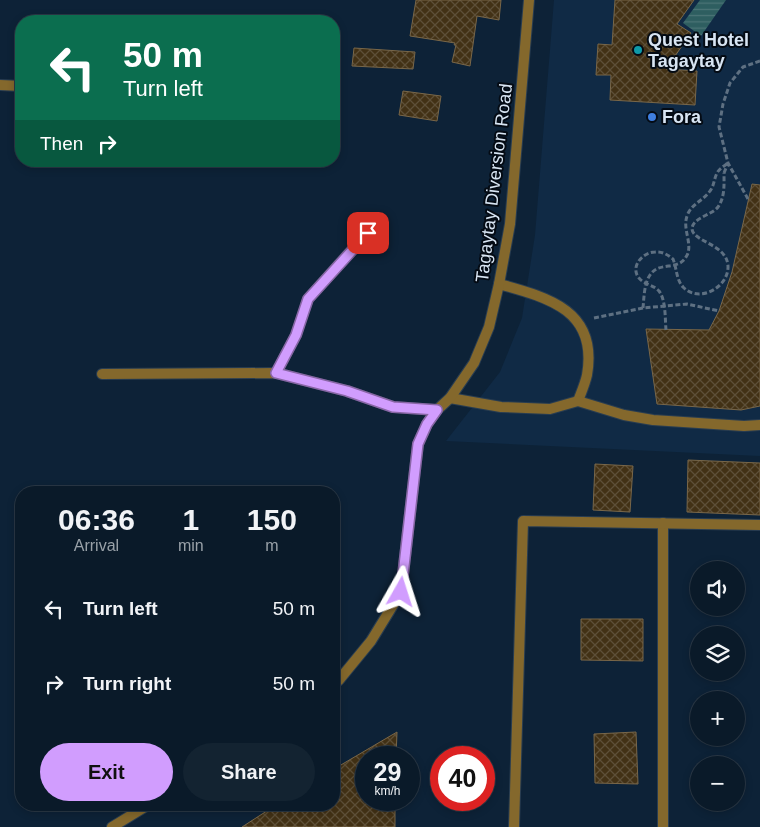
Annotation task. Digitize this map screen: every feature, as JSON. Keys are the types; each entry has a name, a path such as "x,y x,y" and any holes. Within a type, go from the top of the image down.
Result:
{"street":[{"name":"Tagaytay Diversion Road","path":"340,679 371,641 401,592 418,444 427,424 437,410 450,398 474,363 490,327 510,224 530,0"},
{"path":"0,85 15,86"},
{"path":"276,373 296,335 308,299 368,233"},
{"path":"499,284 536,294 560,306 578,321 588,343 587,376 578,401"},
{"path":"102,374 276,373 347,391 393,407 437,410"},
{"path":"450,398 501,407 550,409 578,401 624,415 653,420 744,426 760,425"},
{"path":"514,827 523,521 760,525"},
{"path":"663,523 664,827"},
{"path":"112,827 138,811"}],"path":[{"path":"748,199 728,163 720,127 723,104 730,83 743,67 760,60"},
{"path":"666,330 661,295 658,290 644,283 637,275 636,265 641,257 648,252 657,251 673,259 676,266 676,275 684,288 703,295 716,288 726,275 728,266 725,258 714,245 697,237 693,232 692,226 696,221 717,208 722,200 724,173 728,163"},
{"path":"643,308 650,274 656,268 675,265 687,257 689,246 685,227 686,216 693,206 710,191 718,172 728,163"},
{"path":"578,321 643,308 687,304 719,312"}],"shaded area":[{"name":"Fora","path":"554,0 760,0 760,456 446,441 500,372 522,318 535,235"},
{"path":"700,0 726,0 701,36 683,23"}],"building":[{"path":"416,0 501,0 499,20 477,16 470,66 452,62 455,43 410,36"},
{"name":"Quest Hotel Tagaytay","path":"615,0 694,0 677,24 691,33 666,69 697,71 695,105 610,100 611,75 596,75 598,44 612,45"},
{"path":"354,48 415,52 413,69 352,66"},
{"path":"403,91 441,96 437,121 399,115"},
{"path":"752,184 760,185 760,406 741,410 657,404 646,329 709,330 719,311 732,272"},
{"path":"688,460 760,463 760,515 687,512"},
{"path":"595,464 633,466 630,512 593,510"},
{"path":"581,619 643,619 643,661 581,660"},
{"path":"397,732 396,746 373,746"},
{"path":"636,732 638,784 595,783 594,734"},
{"path":"355,757 355,811 395,811 395,827 242,827 267,811 340,811 340,765"}],"place":[{"name":"Quest Hotel Tagaytay","path":"638,50"},
{"name":"Fora","path":"652,117"}],"route":[{"path":"368,233 308,299 296,335 276,373 347,391 393,407 437,410 427,424 418,444 401,592"}]}
